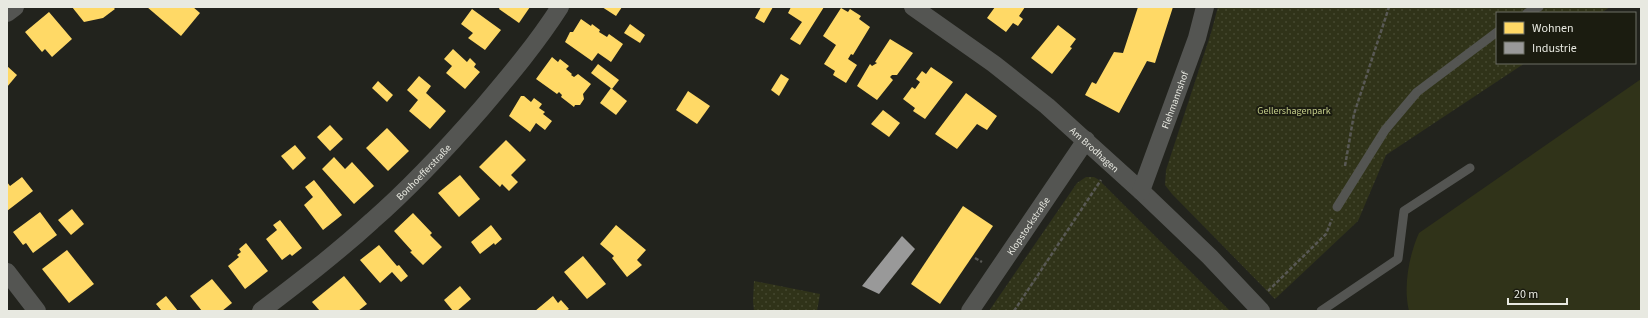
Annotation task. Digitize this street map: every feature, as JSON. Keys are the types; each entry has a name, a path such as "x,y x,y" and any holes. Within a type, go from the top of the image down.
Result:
{"street":[{"path":"7,13 14,7"},
{"name":"Bonhoefferstraße","path":"261,311 317,268 373,221 419,176 460,133 507,79 544,32 560,7"},
{"name":"Am Brodhagen","path":"913,7 994,64 1048,106 1141,191 1210,258 1258,308"},
{"name":"Flehmannshof","path":"1141,191 1197,38 1206,7"},
{"name":"Klopstockstraße","path":"970,311 1086,140"},
{"path":"7,272 37,311"}],"lane":[{"path":"1529,12 1539,7"},
{"path":"1338,207 1384,130 1417,92 1496,33"},
{"path":"1321,311 1398,260 1404,211 1470,168"}],"path":[{"path":"1344,168 1354,114 1389,7"},
{"path":"1014,311 1112,165"},
{"path":"1258,308 1326,234 1338,207"}],"green space":[{"name":"Gellershagenpark","path":"1218,7 1610,7 1602,12 1496,12 1496,64 1523,64 1386,155 1358,221 1275,299 1172,194 1165,185 1166,170 1211,33"},
{"path":"1641,79 1641,311 1409,311 1407,302 1408,271 1412,251 1419,233"},
{"path":"1086,177 1094,177 1099,180 1230,311 989,311 1077,183"},
{"path":"754,281 820,294 817,311 754,311"}],"building: Wohnen":[{"path":"72,7 113,7 115,9 103,18 84,22"},
{"path":"147,7 193,7 200,13 181,36"},
{"path":"500,7 530,7 519,23 499,9"},
{"path":"602,7 622,7 616,16"},
{"path":"761,7 773,7 764,23 755,18"},
{"path":"791,7 824,7 800,45 790,39 802,22 788,13"},
{"path":"995,7 1025,7 1019,16 1023,19 1018,26 1013,23 1006,32 987,18"},
{"path":"1138,7 1173,7 1155,63 1147,61 1119,113 1085,95 1092,82 1096,84 1114,52 1123,53"},
{"path":"841,8 848,12 850,9 861,16 859,19 870,27 853,55 851,54 848,59 857,65 846,83 833,75 835,71 824,64 836,45 823,36"},
{"path":"472,9 501,30 485,50 468,38 473,33 461,24"},
{"path":"49,12 72,39 52,57 45,49 42,52 25,32"},
{"path":"581,19 591,26 592,24 600,30 599,32 607,37 609,34 623,44 611,62 598,53 592,61 565,42 570,32 573,32"},
{"path":"630,24 645,35 640,43 624,33"},
{"path":"1058,25 1076,39 1070,47 1072,48 1052,74 1031,58"},
{"path":"890,39 913,53 897,75 892,75 890,77 893,80 877,100 857,86 870,64 872,66 877,63 875,62"},
{"path":"453,49 467,62 470,58 476,64 474,67 480,72 465,89 446,73 452,66 444,59"},
{"path":"552,57 558,62 560,59 569,66 566,69 572,74 571,75 574,77 578,74 591,84 583,94 584,99 580,105 575,105 574,107 561,97 562,95 559,92 557,94 536,79"},
{"path":"598,64 619,80 612,89 591,73"},
{"path":"7,66 17,75 7,87"},
{"path":"931,67 953,82 925,119 913,111 915,108 903,99 912,87 915,89 920,82 916,79 922,71 926,74"},
{"path":"781,74 789,79 779,96 771,90"},
{"path":"419,76 431,86 426,93 446,111 430,129 409,111 418,100 407,90"},
{"path":"378,81 393,95 387,102 372,88"},
{"path":"611,88 627,101 616,115 600,103"},
{"path":"688,91 710,106 697,124 676,110"},
{"path":"966,93 997,116 987,130 977,124 957,149 935,134"},
{"path":"521,96 524,96 531,102 534,98 542,104 539,108 545,112 543,114 552,121 545,130 536,123 530,132 509,116"},
{"path":"883,110 900,123 889,137 871,124"},
{"path":"330,125 343,139 330,151 317,137"},
{"path":"387,128 409,151 388,171 366,148"},
{"path":"506,140 526,160 511,175 518,182 509,191 502,184 500,187 479,167"},
{"path":"295,145 306,158 293,170 281,156"},
{"path":"334,157 345,169 352,162 374,186 354,204 322,169"},
{"path":"460,175 480,199 459,217 438,193"},
{"path":"22,177 33,191 7,211 7,182 10,186"},
{"path":"314,180 342,215 323,230 304,205 313,197 305,187"},
{"path":"963,206 993,226 940,304 911,284"},
{"path":"72,209 84,224 71,235 58,220"},
{"path":"40,212 57,235 33,253 26,243 23,245 13,232"},
{"path":"413,213 432,233 430,235 442,247 423,265 410,252 412,251 394,231"},
{"path":"280,220 302,248 292,256 290,254 282,260 266,239 277,230 273,225"},
{"path":"491,225 502,239 495,245 494,243 480,254 471,242"},
{"path":"616,225 646,250 637,260 642,265 627,277 612,258 614,256 600,244"},
{"path":"246,243 268,271 245,289 228,266 239,257 237,255 241,252 239,249"},
{"path":"379,245 397,266 399,265 408,276 401,282 392,272 380,283 360,260"},
{"path":"67,250 94,284 69,303 42,269"},
{"path":"583,256 606,284 587,299 564,272"},
{"path":"344,276 367,304 358,311 320,311 312,302"},
{"path":"212,279 232,303 222,311 202,311 190,296"},
{"path":"460,286 471,299 457,311 453,311 444,300"},
{"path":"166,296 178,311 159,311 161,310 156,304"},
{"path":"553,296 558,303 561,300 569,309 566,311 535,311"}],"building: Industrie":[{"path":"902,236 915,249 879,294 862,286"}]}
